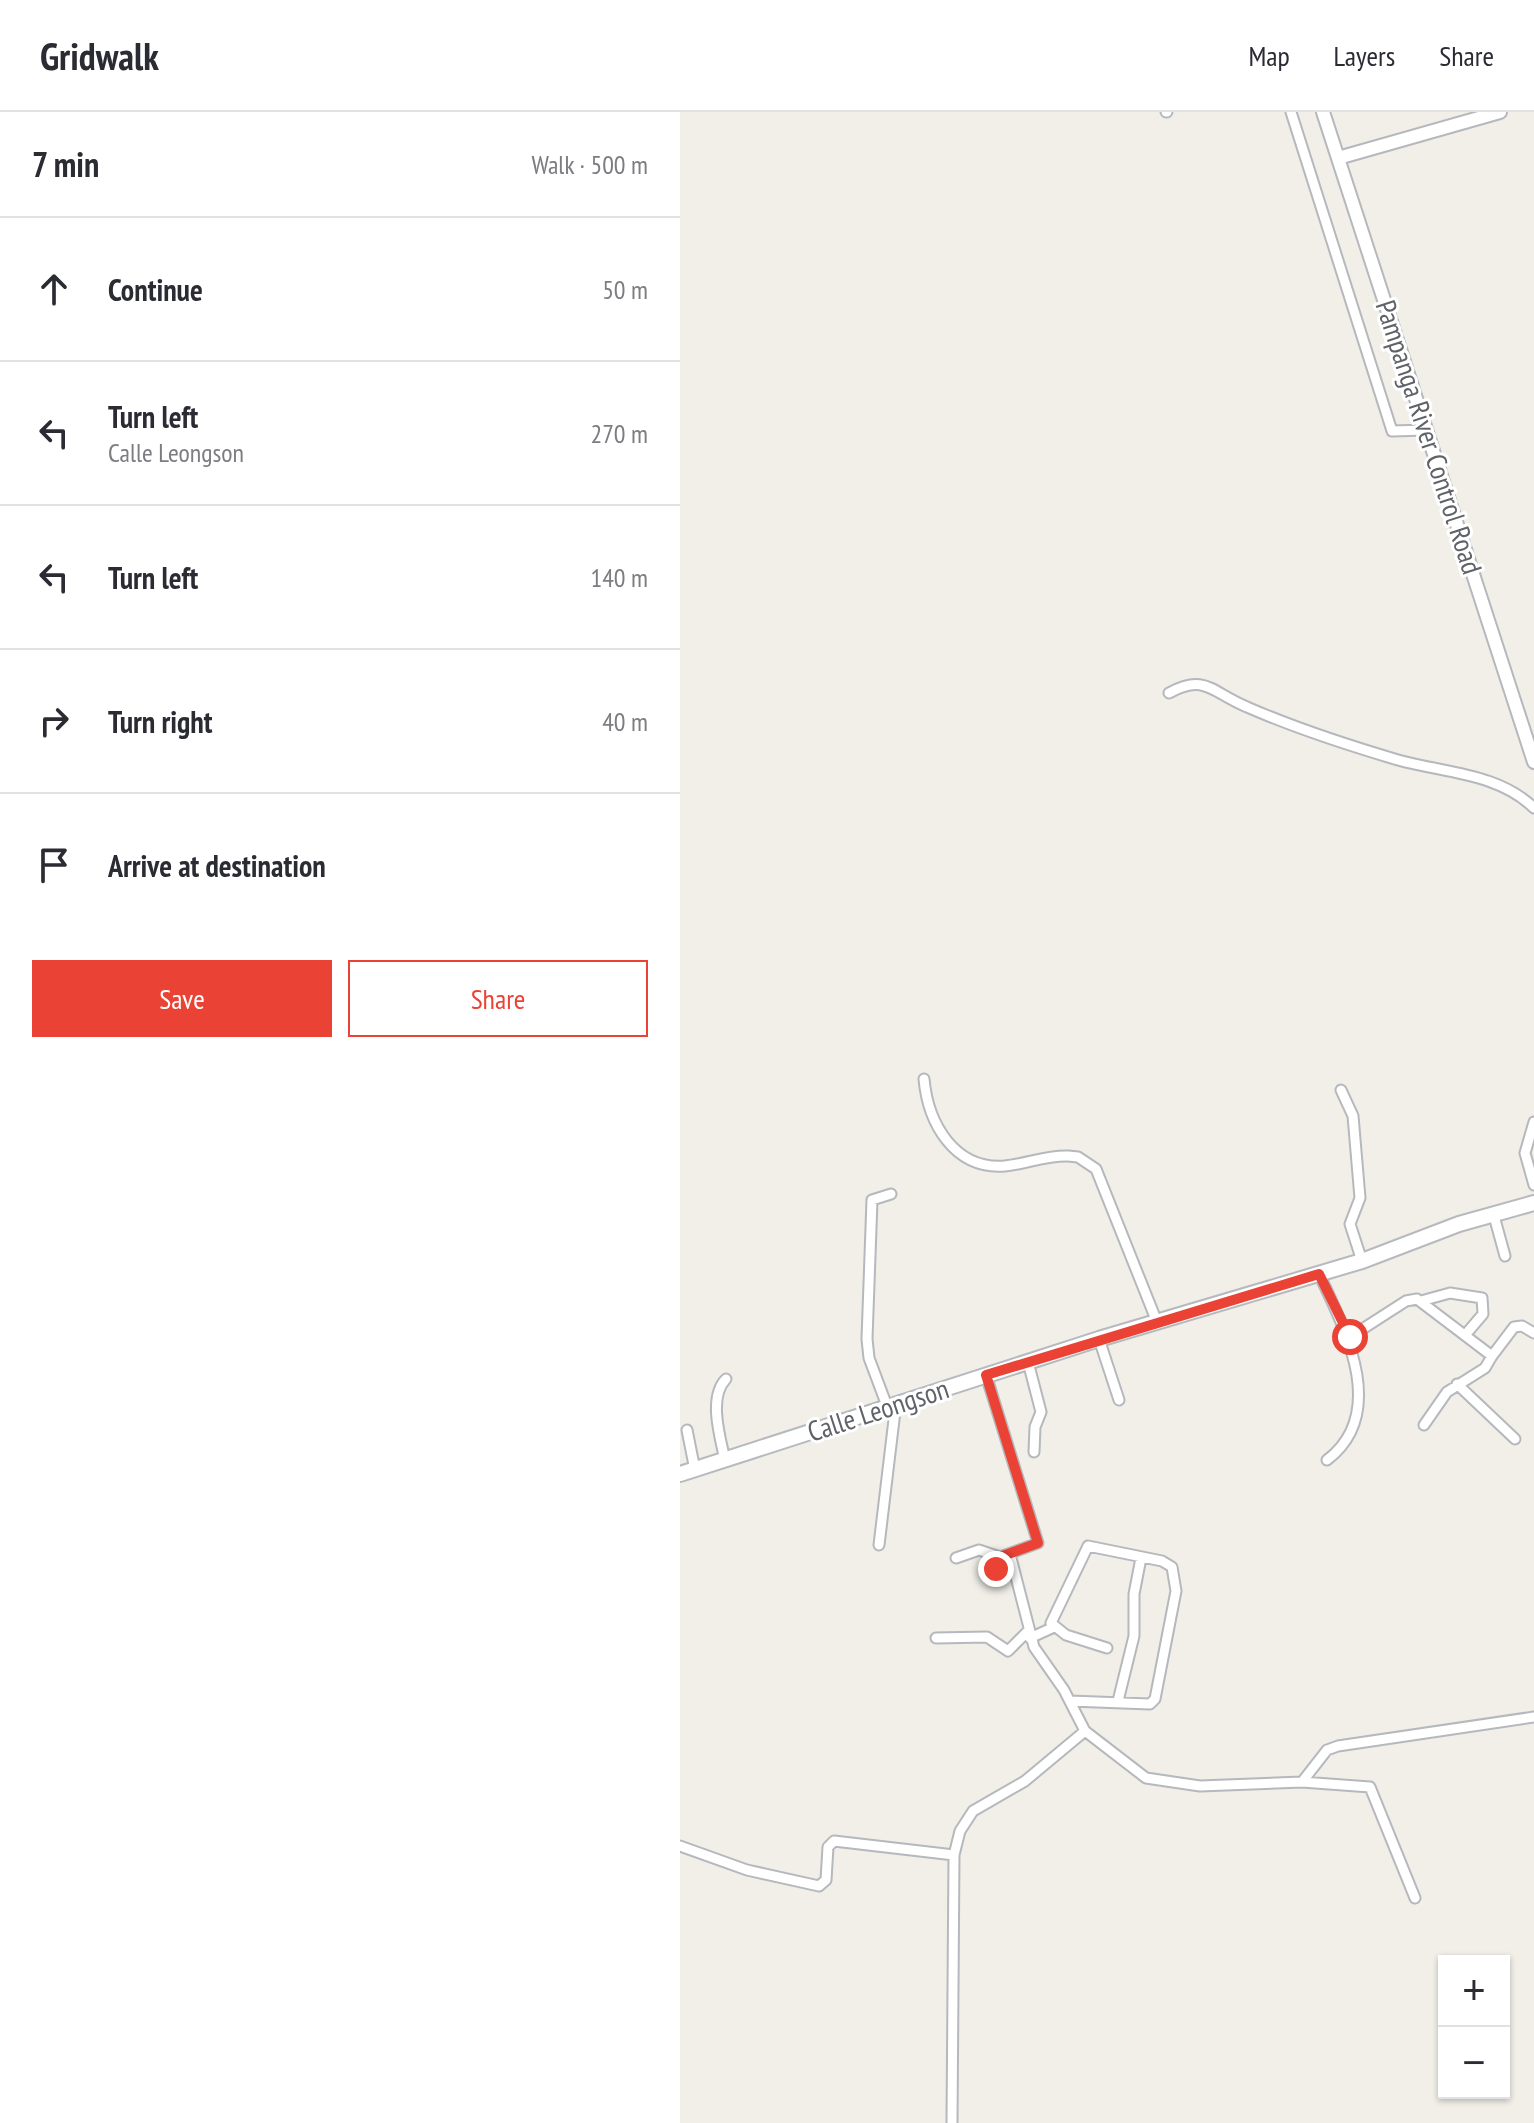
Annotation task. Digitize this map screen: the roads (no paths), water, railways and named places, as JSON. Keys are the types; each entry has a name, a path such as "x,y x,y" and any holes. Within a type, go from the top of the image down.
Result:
{"main road":[{"name":"Calle Leongson","path":"687,1472 1099,1339 1362,1261 1459,1224 1534,1203"}],"street":[{"path":"1291,112 1392,431 1426,430"},
{"name":"Pampanga River Control Road","path":"1323,112 1534,762"},
{"path":"1338,158 1500,112"},
{"path":"1169,693 1191,682 1200,683 1249,709 1355,747 1429,768 1501,783 1534,808"},
{"path":"924,1079 930,1115 941,1134 960,1154 1002,1166 1068,1156 1089,1162 1096,1169 1157,1322"},
{"path":"1341,1090 1353,1116 1360,1198 1350,1224 1362,1261"},
{"path":"1534,1122 1525,1153 1534,1185"},
{"path":"879,1545 891,1405 869,1358 868,1286 872,1200 891,1194"},
{"path":"1494,1216 1505,1256"},
{"path":"1319,1274 1350,1337 1358,1373 1354,1422 1340,1450 1327,1460"},
{"path":"1350,1337 1406,1301 1421,1301 1450,1293 1482,1298 1483,1314 1466,1334"},
{"path":"1421,1301 1492,1356"},
{"path":"1424,1425 1447,1392 1485,1368 1514,1327 1534,1333"},
{"path":"1099,1339 1119,1400"},
{"path":"1028,1362 1041,1409 1035,1427 1034,1452"},
{"path":"956,1558 979,1550 1005,1555 1038,1543 986,1375"},
{"path":"725,1460 718,1396 726,1379"},
{"path":"1457,1384 1515,1439"},
{"path":"687,1430 687,1472"},
{"path":"1070,1701 1150,1704 1155,1699 1176,1591 1172,1567 1162,1561 1088,1546 1052,1616 1054,1627 1066,1635 1107,1648"},
{"path":"996,1569 1005,1555"},
{"path":"1005,1555 1029,1634 1085,1731 1146,1778 1200,1786 1302,1782 1372,1788 1415,1898"},
{"path":"1118,1701 1134,1636 1134,1594 1141,1558"},
{"path":"936,1638 990,1638 1008,1651 1029,1634 1054,1627"},
{"path":"1302,1782 1327,1750 1338,1746 1534,1717"},
{"path":"952,2123 954,1855 960,1831 973,1811 1025,1781 1085,1731"},
{"path":"680,1846 747,1870 819,1886 826,1880 828,1847 834,1841 954,1855"}]}
